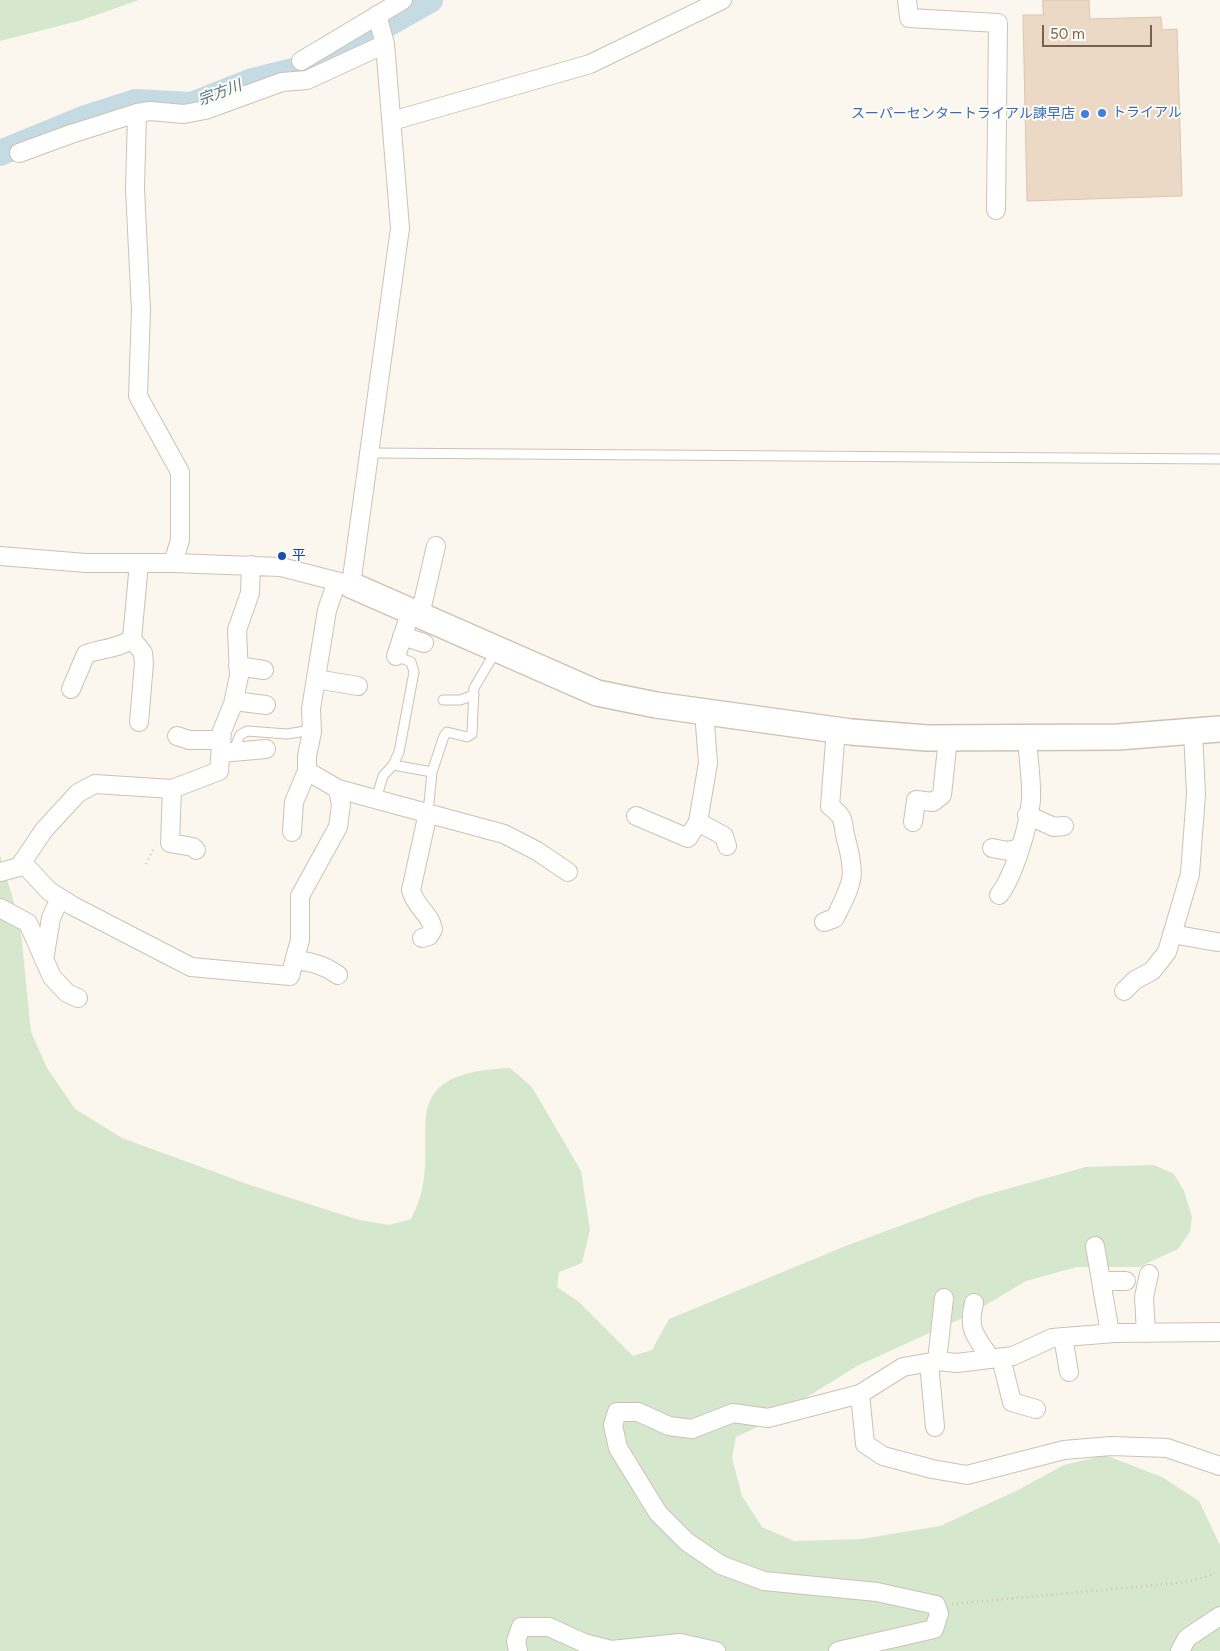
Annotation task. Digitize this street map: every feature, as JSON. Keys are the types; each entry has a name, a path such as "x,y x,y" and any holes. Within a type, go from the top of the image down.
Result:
{"street":[{"path":"301,61 379,17 403,0"},
{"path":"392,121 590,64 722,0"},
{"path":"907,0 909,18 998,23 996,210"},
{"path":"292,832 294,802 307,771 312,730 311,709 326,610 344,583 370,453 400,228 392,121 384,42 379,17"},
{"path":"19,154 71,134 137,113 150,111 184,114 205,110 282,82 307,80 384,42"},
{"path":"137,113 135,189 141,310 138,396 180,472 180,540 173,563"},
{"path":"396,656 402,636 415,613 436,546"},
{"path":"0,556 86,564 173,563 281,567 344,583 597,693 704,712 836,729 948,738 1118,737 1220,729"},
{"path":"138,563 132,639 143,653 144,663 139,722"},
{"path":"0,872 19,867 44,830 78,793 95,784 172,789 219,771 225,748 222,730 234,701 238,666 237,630 250,593 251,565"},
{"path":"402,636 424,643"},
{"path":"71,689 86,654 102,648 121,647 132,639"},
{"path":"238,666 264,670"},
{"path":"316,679 358,686"},
{"path":"234,701 266,705"},
{"path":"636,816 688,838 698,822 708,764 704,712"},
{"path":"824,922 835,918 852,877 853,860 842,816 830,806 836,729"},
{"path":"1124,991 1135,980 1152,971 1167,952 1190,874 1196,794 1193,731"},
{"path":"177,736 225,748 266,749"},
{"path":"913,822 916,800 933,802 942,795 948,738"},
{"path":"999,895 1007,884 1020,848 1031,801 1027,738"},
{"path":"307,771 338,789 504,834 537,851 568,872"},
{"path":"172,789 170,843 193,847 196,850"},
{"path":"22,862 49,891 60,898 191,967 290,976 300,940 300,896 338,827 341,805 338,789"},
{"path":"422,938 429,936 433,929 431,918 413,901 410,890 428,813"},
{"path":"1027,815 1054,827 1064,826"},
{"path":"698,822 724,836 728,846"},
{"path":"992,848 1008,851 1020,848"},
{"path":"44,960 51,918 60,898"},
{"path":"0,908 28,923 52,977 68,993 78,998"},
{"path":"1172,934 1217,942"},
{"path":"295,960 327,967 338,975"},
{"path":"1095,1246 1110,1333"},
{"path":"1146,1333 1144,1297 1149,1274"},
{"path":"1101,1280 1126,1281"},
{"path":"935,1427 933,1362 944,1298"},
{"path":"974,1303 970,1320 973,1332 996,1358 1012,1402 1036,1408"},
{"path":"838,1651 934,1629 938,1614 936,1605 876,1592 764,1581 722,1565 687,1542 658,1513 618,1448 613,1426 617,1412 638,1412 669,1426 692,1430 732,1413 768,1418 860,1394 903,1367 933,1362 957,1363 1013,1356 1052,1338 1110,1333 1220,1332"},
{"path":"1064,1337 1069,1372"},
{"path":"860,1394 865,1444 883,1456 932,1469 967,1476 1064,1450 1111,1446 1168,1448 1220,1466"},
{"path":"1180,1651 1187,1638 1220,1616"},
{"path":"518,1651 516,1641 521,1627 549,1627 584,1643 611,1650 680,1643 716,1651"}],"lane":[{"path":"370,453 1220,459"},
{"path":"428,813 432,772 447,732 467,737 472,734 474,688 497,649"},
{"path":"376,799 383,776 393,765 399,752 414,672 411,662 396,656"},
{"path":"443,700 460,700 474,695"},
{"path":"225,748 247,731 287,734 312,730"},
{"path":"393,765 432,772"}],"path":[{"path":"936,1605 1187,1582 1215,1574"}],"green space":[{"path":"0,0 139,0 82,20 0,41"},
{"path":"0,855 20,923 31,1032 47,1068 75,1109 122,1138 253,1186 359,1220 389,1225 411,1219 422,1192 425,1165 426,1118 431,1099 444,1084 469,1073 510,1068 532,1087 581,1171 590,1230 582,1263 559,1272 557,1287 579,1302 633,1356 652,1350 669,1319 848,1245 978,1197 1086,1167 1154,1165 1174,1174 1184,1191 1192,1217 1190,1232 1178,1249 1139,1267 1077,1267 1026,1281 969,1315 857,1366 762,1425 736,1437 732,1458 742,1496 762,1527 794,1541 862,1539 940,1526 1016,1491 1064,1465 1105,1455 1162,1477 1199,1501 1220,1545 1220,1651 0,1651"}],"building":[{"name":"トライアル","path":"1043,0 1089,0 1090,19 1161,17 1162,30 1177,29 1182,196 1027,201 1023,15 1043,15"}],"waterway":[{"name":"宗方川","path":"0,153 83,119 136,102 191,105 252,81 313,66 430,0"}],"place":[{"name":"トライアル","path":"1102,113"},
{"name":"スーパーセンタートライアル諫早店","path":"1085,114"},
{"name":"平","path":"282,556"}]}
